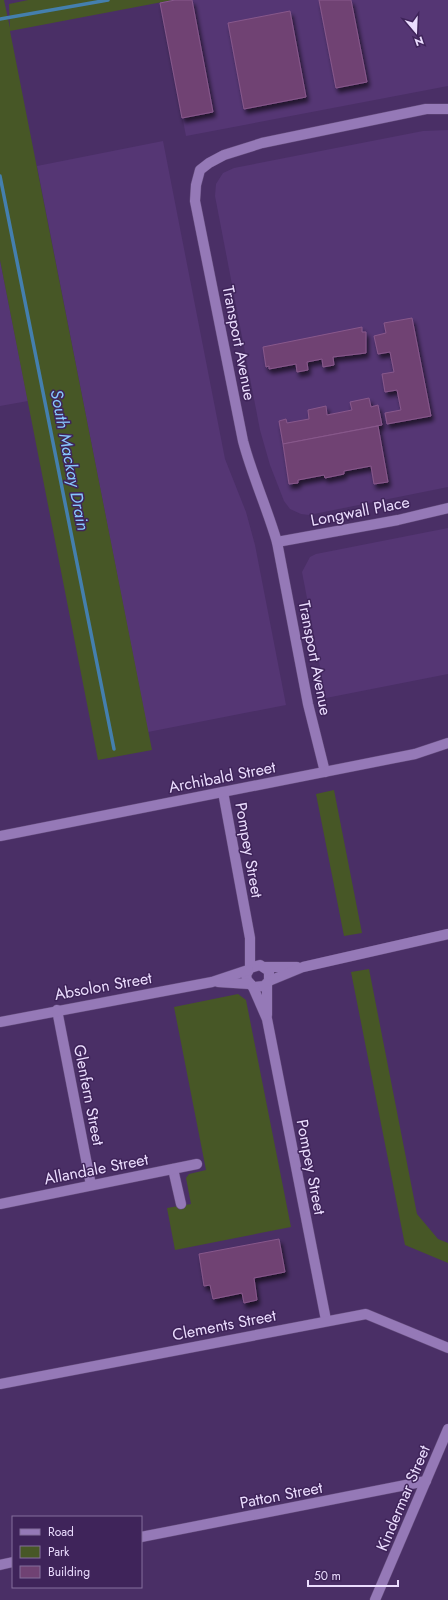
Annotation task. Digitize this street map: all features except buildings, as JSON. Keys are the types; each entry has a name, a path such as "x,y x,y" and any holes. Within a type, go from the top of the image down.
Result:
{"street":[{"name":"Transport Avenue","path":"325,772 308,704 277,542 269,516 249,464 243,441 195,200 196,185 200,170 208,163 242,148 426,109 448,109"},
{"name":"Longwall Place","path":"277,542 398,520 448,508"},
{"name":"Archibald Street","path":"0,836 415,754 448,743"},
{"name":"Pompey Street","path":"223,792 250,938 249,969"},
{"path":"303,967 256,965 249,969 247,980 251,986 261,988 268,982 303,967 448,934"},
{"name":"Pompey Street","path":"250,938 264,966"},
{"path":"264,966 270,976 268,982"},
{"name":"Absolon Street","path":"0,1022 57,1010 212,982 249,969"},
{"name":"Absolon Street","path":"212,982 251,986"},
{"name":"Pompey Street","path":"268,982 267,1019 326,1320"},
{"name":"Pompey Street","path":"251,986 267,1019"},
{"name":"Glenfern Street","path":"57,1010 91,1185"},
{"name":"Allandale Street","path":"0,1204 197,1164"},
{"path":"173,1169 181,1204"},
{"name":"Clements Street","path":"0,1384 326,1320 366,1314 448,1348"},
{"name":"Kindermar Street","path":"375,1600 448,1429"},
{"name":"Patton Street","path":"142,1537 426,1481"},
{"path":"0,1565 12,1562"}],"shaded area":[{"path":"175,0 448,0 448,86 186,136 160,3"},
{"path":"448,130 448,487 309,515 301,514 290,509 284,501 270,465 260,430 215,196 216,184 223,173 234,168 423,131"},
{"path":"163,141 225,459 246,512 255,545 286,705 148,732 37,166"},
{"path":"0,260 28,401 0,406"},
{"path":"448,528 448,674 326,698 302,572 310,557 316,554"}],"green space":[{"path":"0,0 4,0 10,28 9,4 28,0 173,0 10,31 152,750 98,760 0,260"},
{"path":"334,790 362,933 344,936 316,794"},
{"path":"369,969 417,1214 438,1239 448,1243 448,1263 405,1245 351,972"},
{"path":"238,994 246,1000 291,1227 175,1250 167,1208 191,1204 186,1178 189,1174 206,1170 174,1007"}],"waterway":[{"path":"0,19 108,0"},
{"name":"South Mackay Drain","path":"0,176 114,749"}]}
